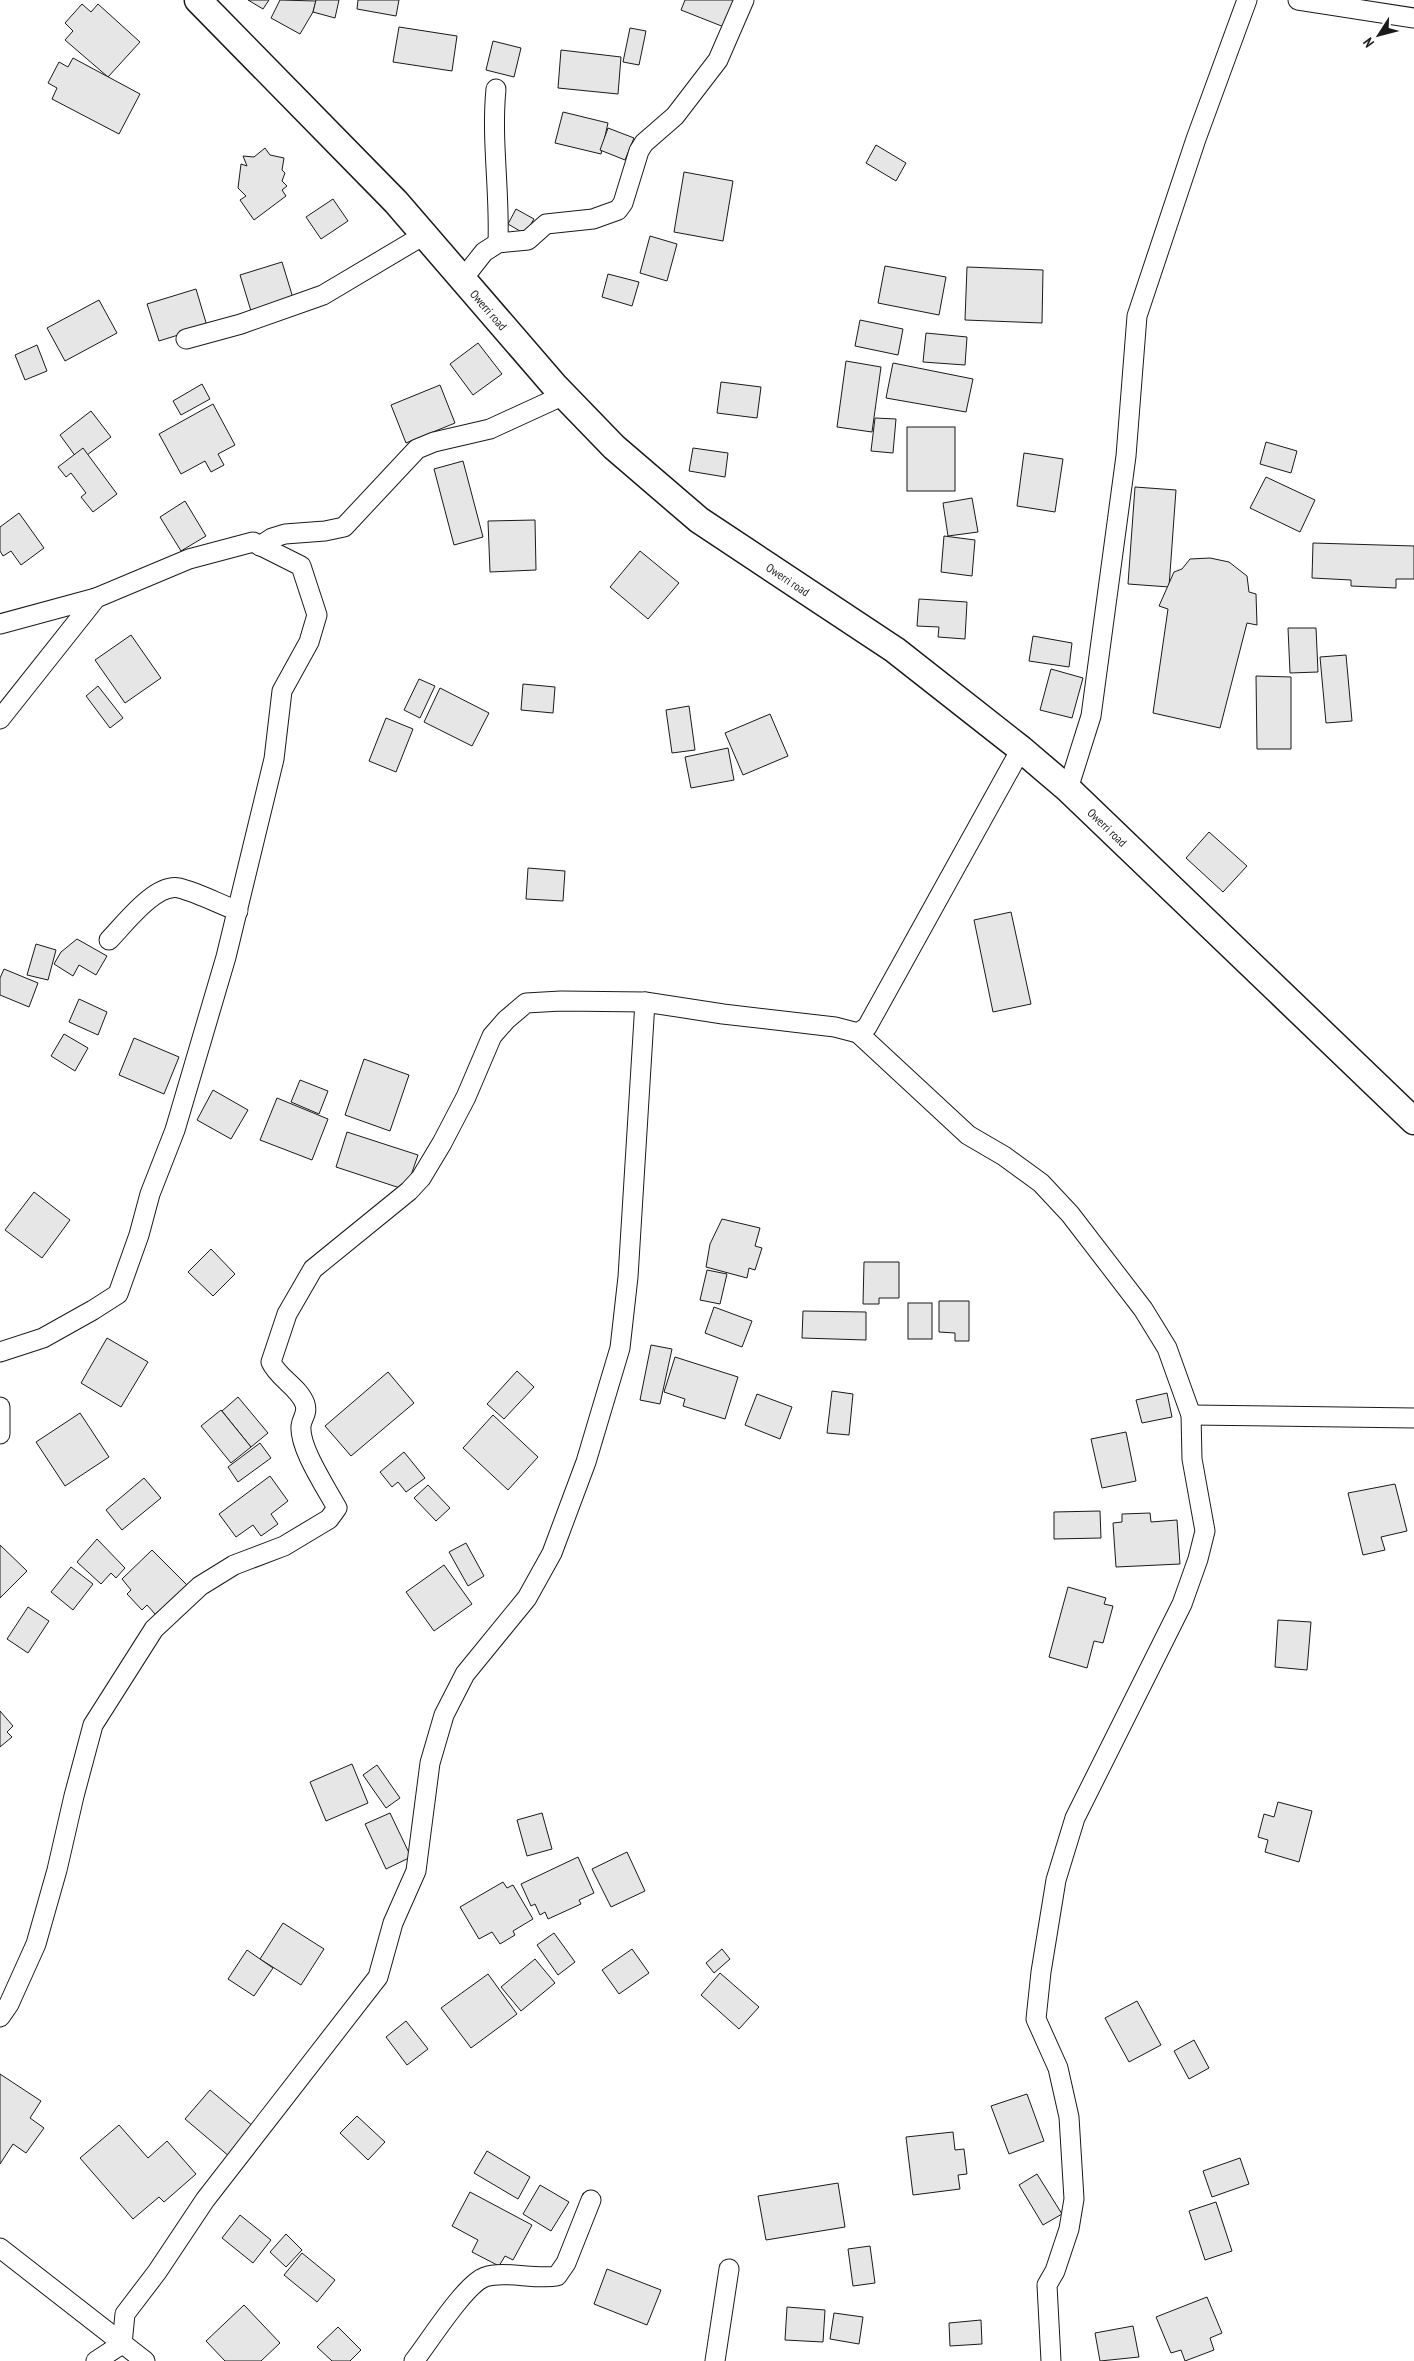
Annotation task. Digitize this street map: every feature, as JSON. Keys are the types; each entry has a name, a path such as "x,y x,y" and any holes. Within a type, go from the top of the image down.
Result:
{"main road":[{"name":"Owerri road","path":"198,0 396,202 462,280 564,395 614,448 699,520 895,650 1021,748 1068,788 1414,1121"}],"street":[{"path":"462,280 484,252 498,243 528,240 546,224 593,219 618,210 623,203 639,151 644,143 675,116 718,60 744,0"},
{"path":"1068,788 1091,716 1126,456 1137,316 1196,140 1247,0"},
{"path":"1298,0 1414,18"},
{"path":"496,89 493,119 499,217 498,243"},
{"path":"186,340 242,324 322,295 424,235"},
{"path":"260,546 272,538 285,534 324,531 344,527 417,449 434,442 490,429 564,395"},
{"path":"0,624 96,598 189,560 252,542 300,566 317,615 310,642 282,691 274,759 238,911 176,1130 150,1194 139,1235 118,1294 42,1338 0,1352"},
{"path":"0,718 96,598"},
{"path":"858,1034 867,1027 1021,748"},
{"path":"109,940 145,902 162,891 177,888 238,911"},
{"path":"0,2017 9,2004 36,1944 94,1725 154,1629 200,1586 234,1565 284,1546 329,1519 338,1508 309,1456 301,1427 307,1412 304,1402 274,1370 271,1362 287,1314 313,1269 409,1191 421,1178 466,1097 492,1036 526,1003 561,1001 645,1002 723,1014 835,1027 858,1034 968,1136 1004,1156 1041,1183 1070,1214 1143,1309 1167,1348 1191,1415 1192,1459 1205,1530 1198,1559 1182,1604 1075,1818 1056,1880 1040,1972 1036,2019 1058,2068 1069,2117 1074,2199 1069,2229 1055,2271 1047,2285 1051,2361"},
{"path":"122,2344 125,2314 157,2272 205,2200 378,1977 393,1923 416,1871 430,1763 444,1715 465,1674 527,1598 552,1553 586,1462 620,1348 628,1277 645,1002"},
{"path":"0,1407 0,1434"},
{"path":"1191,1415 1414,1418"},
{"path":"414,2361 461,2297 474,2284 485,2277 503,2275 542,2279 557,2276 566,2263 591,2200"},
{"path":"0,2248 145,2361"},
{"path":"715,2361 730,2269"},
{"path":"96,2361 122,2344"}],"building":[{"path":"248,0 269,0 263,9"},
{"path":"280,0 316,1 313,12 300,34 271,18"},
{"path":"316,0 339,0 335,18 313,12"},
{"path":"358,0 399,0 396,16 357,9"},
{"path":"685,0 734,0 724,27 681,10"},
{"path":"82,4 91,12 98,4 140,42 108,77 65,40 73,31 65,23"},
{"path":"399,27 457,36 452,71 393,62"},
{"path":"630,28 646,31 639,65 623,62"},
{"path":"493,41 521,48 514,77 486,70"},
{"path":"561,50 621,57 618,94 558,88"},
{"path":"73,58 140,94 119,134 52,99 57,88 48,83 59,62 68,67"},
{"path":"563,112 608,123 601,154 555,143"},
{"path":"608,128 634,138 625,160 600,150"},
{"path":"876,145 906,163 896,181 866,163"},
{"path":"265,148 270,155 284,158 282,170 285,173 282,181 287,186 282,190 286,196 254,220 240,200 246,196 238,188 241,164 247,166 243,156 254,157"},
{"path":"684,172 733,181 723,241 674,232"},
{"path":"333,199 348,221 321,239 306,217"},
{"path":"516,209 534,219 525,234 508,224"},
{"path":"650,236 677,244 667,281 640,273"},
{"path":"282,262 293,298 251,311 240,275"},
{"path":"885,266 946,277 939,315 878,303"},
{"path":"967,267 1043,270 1042,323 965,320"},
{"path":"608,274 639,282 632,306 602,297"},
{"path":"196,289 207,326 159,341 147,304"},
{"path":"99,300 117,333 65,361 47,328"},
{"path":"860,320 903,329 898,355 855,346"},
{"path":"926,333 967,337 965,365 923,362"},
{"path":"478,343 502,374 473,395 450,364"},
{"path":"37,345 47,371 25,380 15,355"},
{"path":"846,361 881,367 872,432 837,427"},
{"path":"893,363 973,379 966,412 886,398"},
{"path":"721,382 761,387 757,418 717,413"},
{"path":"202,384 210,399 181,415 173,401"},
{"path":"440,385 455,423 406,443 391,405"},
{"path":"213,404 235,445 218,454 224,465 211,472 205,461 181,474 159,434"},
{"path":"91,411 111,437 79,461 60,435"},
{"path":"875,418 896,419 893,453 871,451"},
{"path":"907,427 955,427 955,491 907,491"},
{"path":"1266,442 1297,451 1291,473 1260,464"},
{"path":"83,448 117,494 93,512 81,497 86,493 71,473 66,477 58,467"},
{"path":"693,448 728,453 725,477 689,471"},
{"path":"1024,453 1063,459 1055,512 1017,506"},
{"path":"463,461 483,537 454,545 434,469"},
{"path":"1266,477 1315,500 1300,532 1250,508"},
{"path":"1135,487 1176,490 1169,587 1128,584"},
{"path":"972,498 978,532 948,536 943,503"},
{"path":"185,501 206,536 181,551 160,517"},
{"path":"19,513 44,548 21,565 11,551 3,556 0,551 0,527"},
{"path":"535,520 536,570 490,572 488,521"},
{"path":"944,536 975,540 972,576 941,572"},
{"path":"1313,543 1414,546 1414,579 1396,579 1396,588 1351,586 1351,580 1312,578"},
{"path":"640,551 679,583 648,619 610,587"},
{"path":"1210,558 1229,562 1247,576 1249,592 1256,594 1257,625 1247,623 1220,728 1153,713 1168,609 1159,606 1174,572 1182,569 1190,559"},
{"path":"919,599 967,602 965,639 938,637 939,627 917,626"},
{"path":"1288,628 1316,628 1318,672 1290,673"},
{"path":"131,635 161,678 125,703 95,660"},
{"path":"1033,636 1072,643 1069,667 1029,661"},
{"path":"1346,655 1352,721 1326,723 1320,657"},
{"path":"1051,669 1083,678 1072,718 1040,710"},
{"path":"1256,676 1291,677 1291,749 1257,749"},
{"path":"419,679 435,686 420,718 404,710"},
{"path":"523,684 555,687 553,713 521,710"},
{"path":"98,686 123,718 110,728 86,696"},
{"path":"440,688 489,713 472,746 424,722"},
{"path":"689,706 695,750 672,753 666,710"},
{"path":"770,714 788,756 743,775 725,733"},
{"path":"386,718 413,729 396,772 369,761"},
{"path":"728,748 734,780 691,788 685,757"},
{"path":"1209,832 1247,866 1223,892 1186,858"},
{"path":"528,868 565,871 563,901 526,899"},
{"path":"1011,912 1031,1004 993,1012 974,920"},
{"path":"77,939 107,956 96,975 79,965 73,976 54,964 61,952"},
{"path":"36,944 56,950 48,980 27,975"},
{"path":"4,969 38,983 29,1007 0,995 0,978"},
{"path":"79,999 107,1012 98,1035 69,1022"},
{"path":"64,1034 88,1048 75,1071 51,1056"},
{"path":"134,1038 179,1057 164,1094 119,1075"},
{"path":"364,1059 409,1075 390,1131 345,1115"},
{"path":"300,1080 328,1091 319,1114 291,1102"},
{"path":"213,1090 248,1110 231,1139 197,1120"},
{"path":"277,1098 328,1119 312,1160 260,1140"},
{"path":"347,1132 418,1155 406,1190 336,1167"},
{"path":"34,1192 70,1220 42,1258 5,1230"},
{"path":"722,1219 760,1228 755,1246 762,1248 755,1270 749,1268 747,1278 706,1267 710,1244"},
{"path":"211,1249 235,1274 213,1296 188,1272"},
{"path":"864,1262 899,1262 899,1298 879,1298 879,1304 863,1304"},
{"path":"707,1270 727,1274 720,1304 700,1300"},
{"path":"939,1301 969,1301 969,1341 955,1341 955,1333 939,1332"},
{"path":"908,1303 932,1303 932,1339 908,1339"},
{"path":"714,1307 752,1321 742,1347 705,1333"},
{"path":"803,1311 866,1312 866,1340 802,1338"},
{"path":"107,1338 148,1362 121,1407 81,1383"},
{"path":"651,1345 672,1349 660,1404 640,1400"},
{"path":"675,1357 738,1377 725,1419 683,1406 685,1399 664,1392"},
{"path":"517,1371 534,1387 504,1419 487,1404"},
{"path":"388,1372 414,1403 351,1456 325,1426"},
{"path":"832,1391 853,1394 849,1435 827,1433"},
{"path":"1167,1393 1172,1417 1142,1423 1136,1400"},
{"path":"757,1394 792,1407 780,1439 745,1425"},
{"path":"238,1397 268,1433 251,1447 222,1411"},
{"path":"221,1410 251,1447 231,1463 201,1426"},
{"path":"80,1413 109,1457 65,1486 36,1442"},
{"path":"493,1415 538,1457 508,1490 463,1448"},
{"path":"1126,1432 1136,1481 1102,1488 1091,1439"},
{"path":"260,1443 271,1458 238,1482 228,1467"},
{"path":"404,1452 425,1478 406,1492 398,1482 392,1487 380,1472"},
{"path":"270,1476 288,1501 271,1514 278,1524 261,1536 253,1525 236,1537 219,1514"},
{"path":"144,1478 161,1498 122,1530 106,1510"},
{"path":"1395,1484 1407,1531 1381,1537 1385,1550 1363,1555 1348,1493"},
{"path":"428,1485 450,1508 436,1521 414,1498"},
{"path":"1100,1511 1101,1538 1054,1539 1054,1512"},
{"path":"1150,1513 1151,1522 1177,1520 1180,1564 1116,1567 1113,1523 1122,1522 1122,1514"},
{"path":"97,1539 125,1568 116,1578 111,1573 101,1584 77,1562"},
{"path":"466,1543 484,1576 468,1586 449,1552"},
{"path":"0,1545 27,1571 0,1598"},
{"path":"152,1550 187,1585 156,1615 147,1605 142,1610 127,1594 131,1590 122,1579"},
{"path":"444,1565 472,1604 434,1631 406,1592"},
{"path":"71,1567 93,1584 73,1610 51,1592"},
{"path":"1068,1587 1106,1598 1104,1604 1113,1606 1103,1643 1094,1641 1087,1668 1049,1657"},
{"path":"28,1607 49,1621 28,1653 7,1639"},
{"path":"1278,1620 1311,1622 1307,1670 1275,1667"},
{"path":"0,1711 13,1726 7,1732 12,1737 0,1747"},
{"path":"352,1764 368,1803 326,1821 310,1782"},
{"path":"377,1765 400,1798 386,1808 363,1775"},
{"path":"1278,1802 1312,1811 1299,1862 1265,1852 1268,1840 1258,1837 1264,1814 1274,1817"},
{"path":"390,1813 411,1857 386,1869 365,1824"},
{"path":"542,1813 552,1849 527,1856 517,1820"},
{"path":"627,1852 645,1891 611,1907 592,1869"},
{"path":"578,1857 594,1893 579,1900 581,1904 548,1919 545,1912 540,1915 535,1904 531,1906 521,1884"},
{"path":"503,1882 507,1888 513,1885 533,1919 513,1931 515,1935 500,1944 492,1932 479,1939 460,1907"},
{"path":"283,1923 324,1949 301,1985 260,1959"},
{"path":"554,1933 575,1962 558,1975 537,1945"},
{"path":"632,1949 649,1973 619,1994 602,1970"},
{"path":"722,1949 730,1959 714,1973 706,1963"},
{"path":"247,1950 273,1968 254,1996 228,1979"},
{"path":"535,1959 555,1983 521,2011 501,1987"},
{"path":"720,1973 759,2007 739,2029 701,1995"},
{"path":"488,1974 517,2014 471,2048 441,2008"},
{"path":"1137,2001 1161,2045 1129,2062 1105,2018"},
{"path":"406,2021 428,2049 407,2065 386,2037"},
{"path":"1194,2040 1209,2068 1189,2079 1174,2051"},
{"path":"0,2074 41,2101 30,2118 44,2128 26,2153 13,2144 0,2164"},
{"path":"210,2090 260,2132 236,2162 185,2119"},
{"path":"1027,2094 1044,2141 1009,2154 991,2106"},
{"path":"357,2116 385,2142 368,2160 340,2133"},
{"path":"119,2125 148,2158 167,2141 196,2174 164,2202 159,2197 133,2219 80,2158"},
{"path":"953,2132 955,2150 964,2149 967,2174 958,2175 960,2189 913,2195 906,2137"},
{"path":"487,2151 530,2177 518,2199 474,2173"},
{"path":"1240,2158 1249,2184 1212,2197 1203,2171"},
{"path":"1037,2174 1062,2214 1043,2225 1019,2185"},
{"path":"838,2183 845,2227 766,2240 758,2196"},
{"path":"540,2185 569,2202 551,2231 523,2214"},
{"path":"470,2192 532,2225 513,2260 505,2256 499,2266 472,2252 478,2240 452,2226"},
{"path":"1216,2202 1232,2251 1205,2260 1189,2211"},
{"path":"240,2215 271,2240 253,2263 222,2238"},
{"path":"286,2234 302,2250 286,2267 270,2252"},
{"path":"870,2246 875,2283 853,2286 848,2249"},
{"path":"302,2253 335,2280 317,2302 284,2275"},
{"path":"607,2269 661,2290 647,2325 594,2304"},
{"path":"1207,2297 1222,2333 1210,2338 1214,2350 1185,2361 1181,2350 1171,2353 1156,2317"},
{"path":"244,2305 280,2343 261,2361 225,2361 206,2341"},
{"path":"787,2307 825,2310 823,2342 785,2340"},
{"path":"834,2313 863,2317 859,2344 830,2339"},
{"path":"981,2320 982,2344 950,2346 949,2323"},
{"path":"1133,2326 1139,2357 1100,2361 1095,2333"},
{"path":"338,2327 361,2350 350,2361 332,2361 317,2347"}]}
